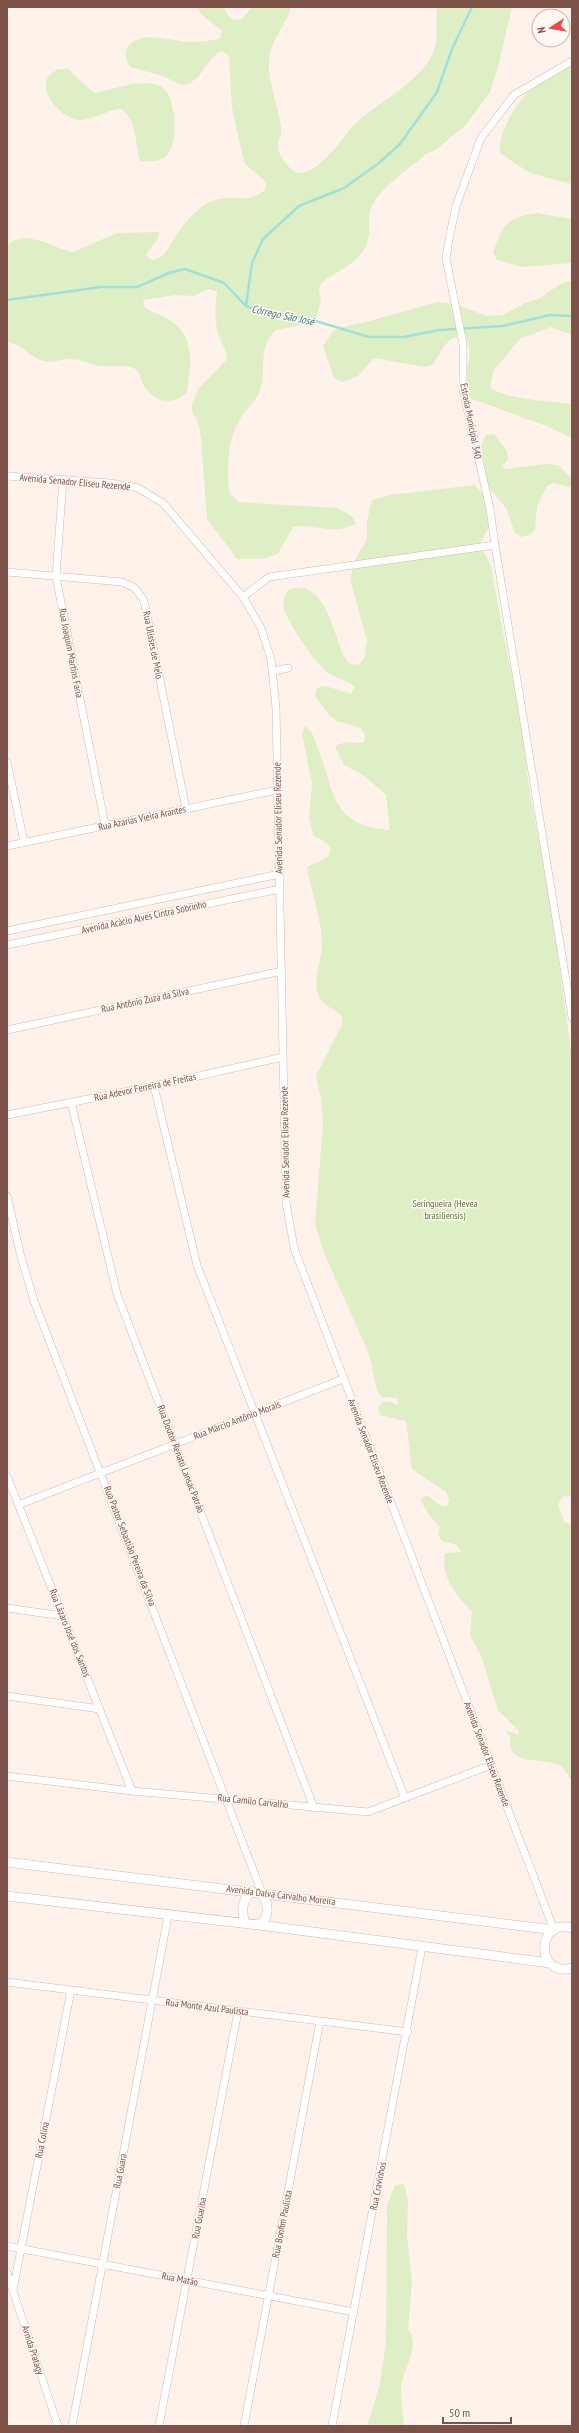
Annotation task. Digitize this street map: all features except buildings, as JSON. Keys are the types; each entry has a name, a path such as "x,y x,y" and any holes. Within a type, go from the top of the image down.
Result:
{"street":[{"name":"Estrada Municipal 340","path":"572,61 514,95 481,138 456,206 446,258 463,344 463,390 490,509 572,1017"},
{"name":"Avenida Senador Eliseu Rezende","path":"7,476 64,479 138,488 163,503 243,597 261,628 273,671 276,708 282,971 282,1057 289,1221 294,1248 554,1930"},
{"name":"Rua Joaquim Martins Faria","path":"64,479 56,577 105,825"},
{"path":"243,597 269,577 496,545"},
{"name":"Rua Ulisses de Melo","path":"7,572 122,582 135,588 144,601 186,809"},
{"path":"273,671 288,668"},
{"path":"7,762 24,842"},
{"name":"Rua Azarias Vieira Arantes","path":"7,846 277,790"},
{"name":"Avenida Acácio Alves Cintra Sobrinho","path":"7,931 280,874"},
{"name":"Avenida Acácio Alves Cintra Sobrinho","path":"7,945 280,889"},
{"name":"Rua Antônio Zuza da Silva","path":"7,1030 282,971"},
{"name":"Rua Adevor Ferreira de Freitas","path":"7,1115 154,1086 282,1057"},
{"path":"154,1086 197,1265 405,1798"},
{"name":"Rua Doutor Renato Lansac Patrão","path":"71,1102 117,1294 314,1808"},
{"name":"Rua Pastor Sebastião Pereira da Silva","path":"7,1196 21,1257 34,1301 227,1798 262,1893"},
{"name":"Rua Márcio Antônio Morais","path":"18,1505 343,1379"},
{"name":"Rua Lázaro José dos Santos","path":"7,1476 132,1791"},
{"path":"7,1608 63,1616"},
{"path":"7,1696 100,1709"},
{"name":"Rua Camilo Carvalho","path":"7,1776 132,1791 227,1798 314,1808 368,1812 491,1766"},
{"name":"Avenida Dalva Carvalho Moreira","path":"7,1862 251,1891 554,1930 565,1927 572,1928"},
{"path":"245,1923 242,1910 244,1902 251,1891"},
{"path":"259,1925 264,1921 268,1909 262,1893"},
{"path":"7,1896 168,1916 245,1923 550,1963 560,1969 572,1968"},
{"name":"Rua Guara","path":"72,2426 168,1916"},
{"path":"550,1963 544,1948 547,1938 554,1930"},
{"name":"Rua Cravinhos","path":"332,2426 408,2032 422,1947"},
{"name":"Rua Monte Azul Paulista","path":"7,1982 408,2032"},
{"name":"Rua Colina","path":"13,2290 71,1990"},
{"name":"Rua Guariba","path":"159,2426 238,2011"},
{"name":"Rua Bonfim Paulista","path":"244,2426 320,2021"},
{"name":"Rua Matão","path":"7,2246 354,2312"},
{"name":"Avnida Pratagy","path":"7,2273 58,2426"}],"green space":[{"path":"197,7 224,7 227,14 233,20 242,19 252,7 291,7 270,52 269,68 271,85 281,128 278,149 282,158 289,167 297,172 306,172 324,160 354,125 364,116 401,89 422,69 430,58 435,46 437,32 437,7 512,7 498,67 490,92 465,126 434,151 426,154 391,183 378,197 371,208 369,234 363,251 352,263 322,282 319,290 321,299 317,318 301,325 276,330 266,343 260,391 256,399 241,417 232,438 228,457 230,494 239,502 337,508 352,516 356,523 348,527 332,530 309,526 293,527 278,554 262,559 237,559 207,519 201,439 199,425 192,411 192,404 199,388 227,359 226,351 218,334 216,322 215,309 217,292 209,289 193,296 176,295 143,300 145,308 165,317 182,331 189,347 190,365 187,392 170,401 159,399 148,392 142,383 137,370 134,368 124,366 101,366 72,359 47,362 34,357 13,343 7,342 7,245 15,240 23,238 31,239 73,252 117,233 159,232 157,240 146,255 152,260 162,256 166,252 177,234 194,213 207,203 227,198 252,197 265,190 266,182 246,165 243,158 232,108 229,56 222,51 217,54 212,58 197,78 186,85 179,84 163,76 130,67 126,59 125,55 128,47 140,38 156,37 189,42 220,39 222,31 202,15"},
{"path":"572,66 572,184 530,173 500,153 500,143 507,122 513,111 528,92 546,76"},
{"path":"59,69 68,69 94,93 126,85 142,83 158,85 164,89 173,108 175,132 173,143 169,152 164,158 158,160 149,162 140,161 133,125 126,113 120,109 81,120 64,114 50,99 46,90 46,82 50,74"},
{"path":"537,213 572,219 572,263 522,267 497,260 493,252 503,229 507,224 518,217"},
{"path":"569,281 572,283 572,335 551,327 520,339 494,370 490,386 504,394 515,397 572,404 572,438 549,427 467,397 466,372 470,355 467,339 460,337 450,340 432,365 425,367 374,358 358,376 342,382 334,378 323,346 333,331 341,327 366,322 438,302 455,304 487,316 503,315 525,303 540,298 560,284"},
{"path":"494,434 507,451 508,460 502,466 506,469 545,464 558,465 572,479 572,488 554,483 547,486 537,506 535,530 529,535 521,537 515,533 506,508 489,488 481,446 486,435"},
{"name":"Seringueira (Hevea brasiliensis)","path":"475,485 486,497 492,521 480,544 491,566 505,643 522,720 528,781 551,907 571,1050 572,1496 562,1497 558,1505 564,1521 572,1525 572,1781 562,1767 545,1761 520,1758 515,1754 511,1747 510,1737 505,1730 519,1735 519,1731 498,1710 481,1656 470,1635 472,1612 451,1586 447,1578 444,1562 445,1553 461,1552 457,1545 442,1541 438,1534 440,1527 428,1514 420,1499 427,1495 440,1505 447,1507 449,1499 446,1492 412,1469 406,1421 380,1415 378,1407 383,1402 391,1402 398,1405 397,1398 381,1397 376,1387 369,1354 324,1253 315,1224 323,1124 321,1098 316,1076 342,1025 342,1016 321,1001 316,985 316,978 322,952 322,935 307,867 328,857 331,849 327,843 313,835 309,817 312,784 302,734 305,726 310,730 314,737 332,791 345,813 356,821 370,827 390,830 386,795 366,777 344,765 335,747 346,742 364,742 365,734 361,728 337,721 330,716 315,696 317,688 326,686 351,694 355,687 349,682 328,673 316,661 289,620 283,605 283,601 288,590 301,588 311,591 319,599 326,610 345,658 350,664 358,665 364,659 367,641 350,579 354,562 367,539 367,521 372,500 390,495"},
{"path":"404,2184 408,2201 407,2236 412,2281 408,2329 412,2336 413,2343 401,2388 404,2426 367,2426 379,2388 386,2344 387,2205 395,2185"}],"waterway":[{"path":"246,306 252,263 263,239 299,206 344,188 379,163 400,144 437,92 452,49 472,7"},
{"name":"Córrego São José","path":"7,300 101,287 137,287 169,273 185,269 224,283 246,306 259,311 309,319 369,337 404,337 439,330 503,326 550,315 572,316"}]}
